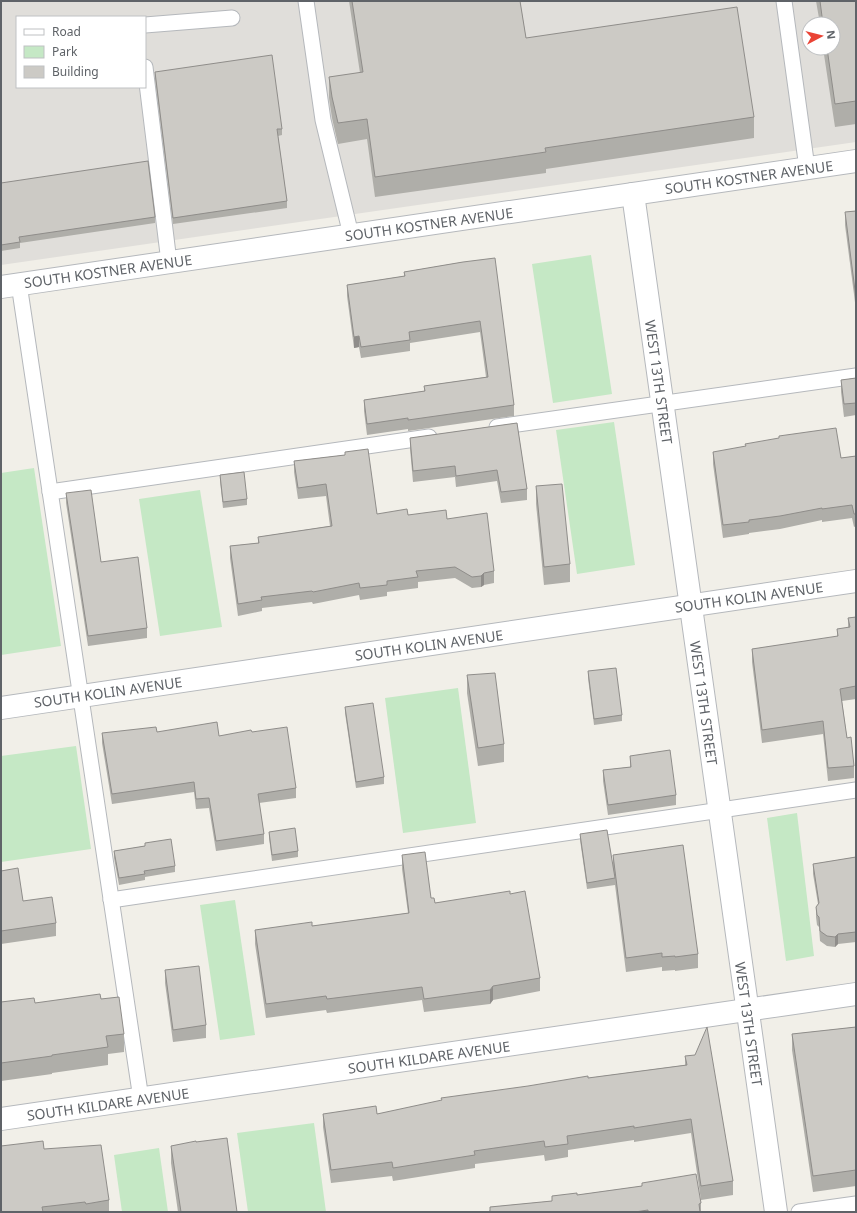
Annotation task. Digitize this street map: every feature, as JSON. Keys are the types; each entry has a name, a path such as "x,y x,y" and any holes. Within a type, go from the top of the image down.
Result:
{"street":[{"name":"SOUTH KOSTNER AVENUE","path":"10,286 856,161"},
{"name":"WEST 13TH STREET","path":"633,194 776,1212"},
{"name":"SOUTH KOLIN AVENUE","path":"1,708 856,581"},
{"name":"SOUTH KILDARE AVENUE","path":"1,1119 856,994"}],"lane":[{"path":"306,1 323,120 351,235"},
{"path":"784,1 807,168"},
{"path":"146,24 232,18"},
{"path":"146,75 169,262"},
{"path":"10,286 50,492 141,1099"},
{"path":"485,429 856,376"},
{"path":"50,492 446,435"},
{"path":"111,900 856,790"},
{"path":"799,1212 856,1204"}],"shaded area":[{"path":"1,1 856,1 856,142 1,265"}],"green space":[{"path":"591,255 612,394 553,403 532,264"},
{"path":"614,422 635,565 577,574 556,430"},
{"path":"34,468 61,646 1,655 1,473"},
{"path":"200,490 222,627 160,636 139,499"},
{"path":"458,688 476,823 403,833 385,698"},
{"path":"76,746 91,849 1,862 1,756"},
{"path":"797,813 814,956 786,961 767,818"},
{"path":"235,900 255,1035 220,1040 200,905"},
{"path":"314,1123 326,1212 248,1212 237,1133"},
{"path":"159,1148 168,1212 122,1212 114,1155"}],"building":[{"path":"352,1 520,1 526,38 737,7 754,117 545,148 546,152 375,177 367,119 338,123 329,77 363,72"},
{"path":"820,1 856,1 856,101 835,104 828,56 841,56 841,16 822,16"},
{"path":"272,55 282,129 277,129 287,201 173,218 155,72"},
{"path":"148,161 155,217 19,237 20,242 1,245 1,183"},
{"path":"856,211 856,298 845,212"},
{"path":"495,258 514,405 408,420 408,418 367,424 364,400 425,391 424,386 488,377 480,321 409,332 410,340 361,347 359,336 354,337 347,285 405,276 404,272"},
{"path":"856,378 856,403 844,404 841,380"},
{"path":"517,423 527,489 501,492 497,470 456,476 455,466 413,471 410,438"},
{"path":"836,428 841,458 856,456 856,514 854,514 852,505 822,508 749,520 749,522 723,525 713,452 779,438 779,436"},
{"path":"368,449 377,514 407,509 408,515 446,510 447,519 487,513 494,571 484,573 481,576 472,577 455,567 416,571 418,577 387,581 387,585 360,588 359,583 313,592 261,597 262,600 238,604 230,546 259,543 258,537 332,526 326,484 298,488 294,461 345,455 345,452"},
{"path":"244,472 247,499 223,502 220,475"},
{"path":"562,484 570,564 544,567 536,486"},
{"path":"91,490 101,562 138,557 147,628 88,636 66,493"},
{"path":"856,617 856,686 840,689 847,738 851,737 854,766 828,768 823,721 762,730 752,649 838,636 837,629 850,627 848,618"},
{"path":"616,668 622,715 594,719 588,671"},
{"path":"495,673 504,744 478,748 467,675"},
{"path":"373,703 384,777 356,782 345,707"},
{"path":"217,722 219,736 251,730 252,732 287,727 296,788 258,794 264,834 216,841 209,798 196,799 194,782 112,794 102,733 156,727 157,732"},
{"path":"670,750 676,795 608,805 603,770 631,767 630,756"},
{"path":"295,828 298,851 272,855 269,832"},
{"path":"607,830 615,878 587,883 580,834"},
{"path":"171,839 175,866 144,871 145,874 119,878 114,851 145,846 145,843"},
{"path":"683,845 698,954 662,957 662,953 626,958 613,855"},
{"path":"425,852 431,898 434,898 435,903 510,891 510,894 525,891 540,978 493,986 490,990 424,999 422,987 327,999 326,996 266,1004 255,930 312,922 312,926 409,913 402,855"},
{"path":"856,857 856,932 838,934 835,937 827,936 820,931 819,917 817,915 816,907 819,903 813,864"},
{"path":"18,868 23,901 52,897 56,923 1,931 1,871"},
{"path":"199,966 206,1025 173,1030 165,970"},
{"path":"100,994 101,999 119,997 124,1034 106,1036 108,1047 1,1063 1,1002 34,998 35,1003"},
{"path":"707,1027 733,1181 701,1186 691,1119 567,1136 568,1144 545,1147 544,1141 474,1151 475,1155 393,1168 392,1162 331,1170 323,1114 376,1106 377,1114 442,1100 441,1098 588,1076 588,1078 687,1065 685,1056 695,1055"},
{"path":"856,1027 856,1170 813,1176 792,1034"},
{"path":"227,1138 237,1212 181,1212 171,1146 196,1141"},
{"path":"43,1141 44,1149 101,1145 109,1200 86,1204 85,1202 42,1207 43,1212 1,1212 1,1146"},
{"path":"696,1174 701,1203 699,1204 700,1212 648,1212 648,1210 635,1212 487,1212 490,1211 490,1207 552,1201 552,1196 577,1193 577,1195 642,1186 642,1183"}]}
